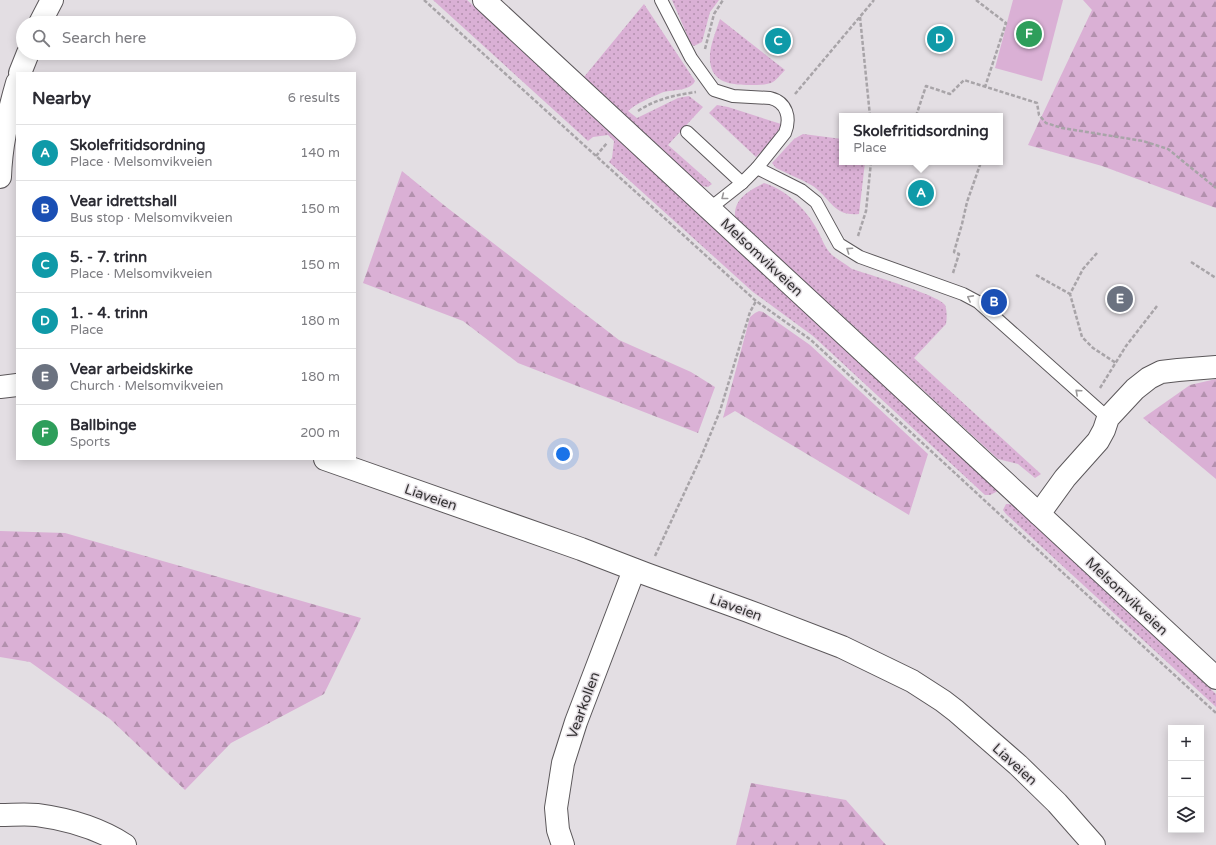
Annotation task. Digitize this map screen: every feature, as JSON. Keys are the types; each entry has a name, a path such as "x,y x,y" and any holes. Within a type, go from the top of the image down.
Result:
{"street":[{"path":"44,16 52,0"},
{"name":"Melsomvikveien","path":"484,0 1216,678"},
{"path":"20,72 25,60"},
{"path":"0,176 1,158 8,117 16,87"},
{"path":"1039,514 1065,478 1098,441 1108,418 1136,389 1149,378 1161,372 1172,370 1216,367"},
{"path":"0,387 16,385"},
{"name":"Liaveien","path":"328,460 581,549 640,572 748,610 836,645 912,681 956,711 1018,766 1057,803 1094,845"},
{"name":"Vearkollen","path":"562,845 558,830 556,808 563,763 576,722 640,572"},
{"path":"0,815 37,815 76,824 113,837 125,845"}],"lane":[{"path":"661,0 691,58 714,90 733,96 770,98 776,100 784,107 788,120 785,133 757,168 742,183 710,209"},
{"path":"687,132 742,183"},
{"path":"757,168 802,190 816,202 839,244 860,258 963,294 978,302 1108,418"}],"path":[{"path":"424,0 756,301 811,340 1216,712"},
{"path":"698,68 706,46 714,14 723,0"},
{"path":"784,107 874,0"},
{"path":"976,0 1006,23 985,87"},
{"path":"860,16 870,113"},
{"path":"917,113 926,86 950,94 964,80 1037,103 1039,115 1046,123 1062,128 1143,141 1168,149 1216,188"},
{"path":"638,111 661,99 676,95 714,90"},
{"path":"596,156 607,142"},
{"path":"855,241 860,232 866,211 871,165"},
{"path":"952,278 959,254 954,252 967,202 980,165"},
{"path":"1097,253 1083,269 1070,294 1082,337 1093,348 1116,363"},
{"path":"1191,262 1216,278"},
{"path":"1036,275 1070,294"},
{"path":"640,572 701,457 720,411 750,312 756,301"},
{"path":"1098,392 1126,346 1157,306"}],"green space":[{"path":"433,0 467,0 998,491 990,495 985,495 813,336 753,292 609,162 612,158 614,141 608,135 593,137 588,141"},
{"path":"672,0 719,0 710,12 702,42 694,46 691,44"},
{"path":"1013,0 1063,0 1042,81 995,68"},
{"path":"1083,0 1216,0 1216,208 1102,166 1028,145 1092,10"},
{"path":"644,4 695,81 693,85 685,89 661,93 639,103 628,111 637,118 678,98 689,96 703,107 668,145 712,184 708,187 702,186 584,77"},
{"path":"720,19 785,70 777,79 769,84 763,85 736,84 724,81 714,74 710,61 710,55 713,39"},
{"path":"717,105 728,107 781,124 774,138 756,157 709,113"},
{"path":"803,134 839,139 839,165 865,165 859,214 844,213 838,210 813,186 776,168 772,163 794,139"},
{"path":"402,171 619,340 691,372 715,387 698,433 518,363 463,321 363,283"},
{"path":"764,183 781,190 802,208 834,257 852,269 930,296 945,305 947,314 946,324 914,358 1041,474 1035,478 1018,464 998,459 735,217 735,210 740,200 748,192"},
{"path":"759,311 763,312 810,345 928,454 909,515 735,411 723,418 750,317"},
{"path":"1216,379 1216,479 1143,418 1190,385"},
{"path":"1006,504 1013,505 1216,694 1216,707 1006,514 1003,510"},
{"path":"0,531 65,533 361,618 324,694 231,743 185,790 110,719 30,662 0,657"},
{"path":"751,783 846,800 886,845 736,845"}],"place":[{"name":"Ballbinge","path":"1029,34"},
{"name":"1. - 4. trinn","path":"940,39"},
{"name":"5. - 7. trinn","path":"778,41"},
{"name":"Skolefritidsordning","path":"921,193"},
{"name":"Vear arbeidskirke","path":"1120,299"},
{"name":"Vear idrettshall","path":"994,302"}]}
